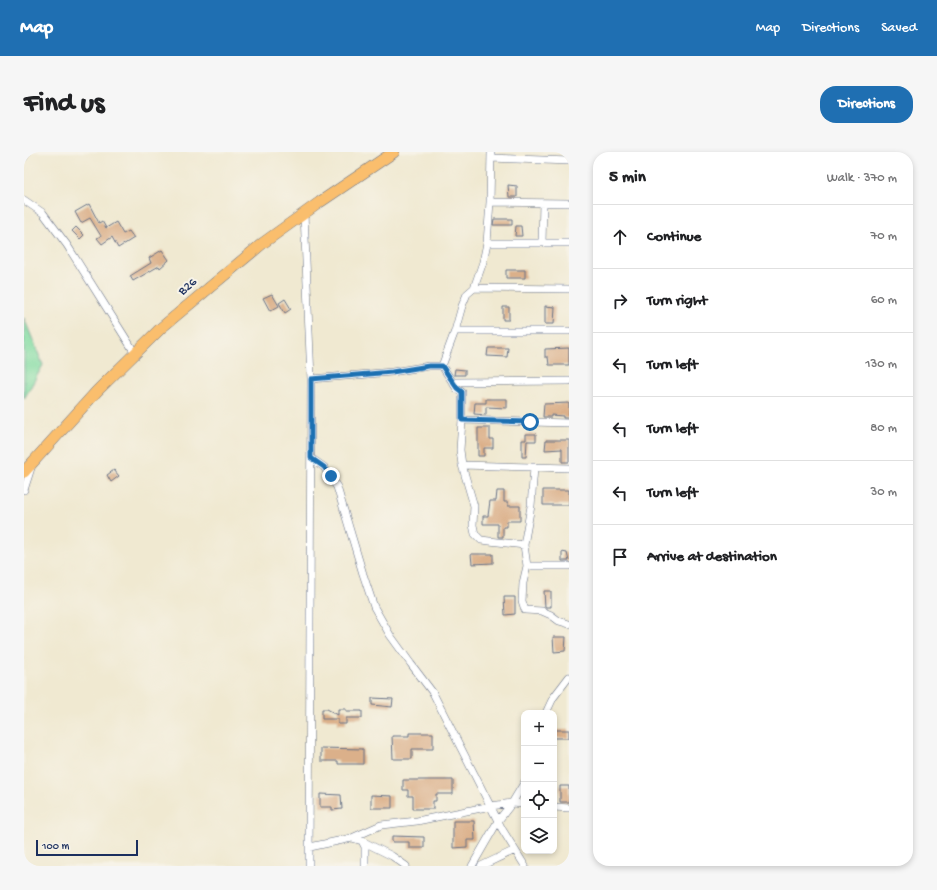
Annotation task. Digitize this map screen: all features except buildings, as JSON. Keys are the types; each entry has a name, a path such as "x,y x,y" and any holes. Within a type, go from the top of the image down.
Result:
{"highway":[{"name":"B26","path":"24,472 97,392 166,324 257,248 304,213 394,152"}],"street":[{"path":"24,157 27,152"},
{"path":"442,366 455,331 462,306 467,294 474,288 483,262 487,243 491,155 569,161"},
{"path":"24,200 43,213 68,245 135,353"},
{"path":"490,202 569,203"},
{"path":"542,203 542,242"},
{"path":"304,213 311,379 309,866"},
{"path":"487,243 569,242"},
{"path":"474,288 569,289"},
{"path":"455,331 569,331"},
{"path":"311,379 392,372 429,366 442,366"},
{"path":"442,366 457,388 462,392 460,450 462,465 474,506 473,526 475,534 481,540 524,545"},
{"path":"454,382 569,381"},
{"path":"462,420 569,423"},
{"path":"311,458 324,467 337,487 374,607 390,635 433,693 498,821 526,866"},
{"path":"24,490 34,460"},
{"path":"462,465 569,468"},
{"path":"534,468 531,506 524,545 527,566 523,583 522,601 525,610 542,611 559,621 569,624"},
{"path":"527,566 569,566"},
{"path":"547,710 553,698 569,677"},
{"path":"472,866 498,821 521,788"},
{"path":"310,847 352,838 381,825 417,821 491,806 512,803 521,804"},
{"path":"557,807 569,808"},
{"path":"352,838 362,841 392,856 406,866"},
{"path":"362,841 365,847 365,866"},
{"path":"481,866 515,850"}],"green space":[{"path":"24,318 43,365 24,399"}],"route":[{"path":"331,476 324,467 311,458 311,379 392,372 429,366 442,366 457,388 462,392 462,420 530,422"}]}
